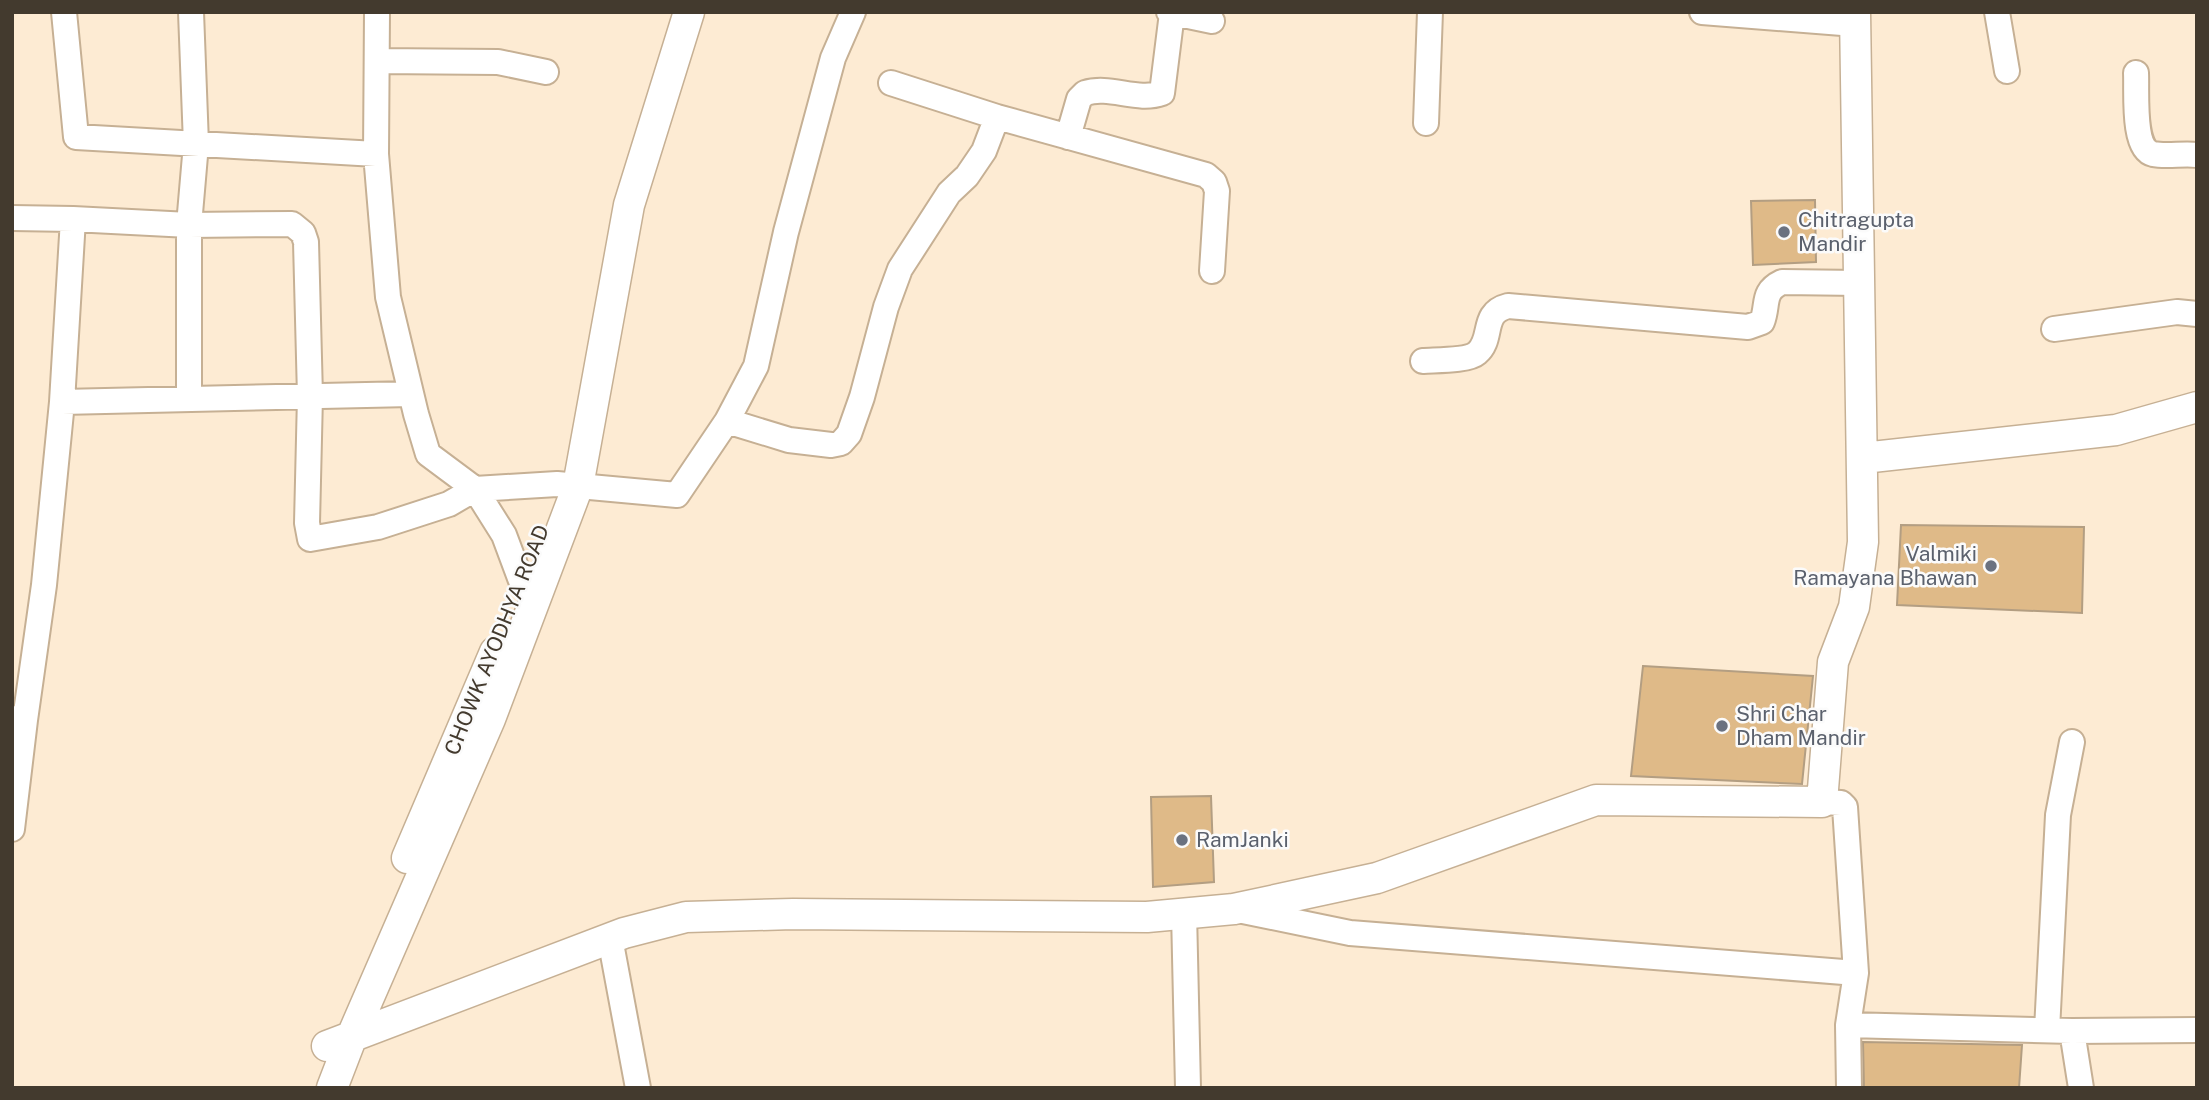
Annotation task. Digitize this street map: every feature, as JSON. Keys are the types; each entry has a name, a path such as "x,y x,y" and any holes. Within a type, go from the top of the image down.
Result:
{"main road":[{"name":"CHOWK AYODHYA ROAD","path":"313,1088 339,1041 523,586 568,485 616,187 670,12"},
{"path":"331,1088 339,1041 491,719 568,485 629,205 689,12"},
{"path":"339,1041 610,938 686,917 793,914 1147,917 1234,909 1377,878 1596,800 1822,802 1833,662 1854,607 1863,542 1855,18"},
{"path":"1863,458 2116,430 2197,407"}],"street":[{"path":"64,12 76,137 376,155"},
{"path":"189,399 189,225 196,144 191,12"},
{"path":"377,12 376,155 388,297 411,394 428,454 475,489 504,535 523,586"},
{"path":"12,218 189,225 292,224 303,233 306,242 310,396 307,523 310,539 378,527 449,504 475,489 568,485 677,495 727,421 756,366 786,232 830,71 853,12"},
{"path":"1426,122 1430,12"},
{"path":"1702,12 1855,18"},
{"path":"1997,12 2007,71"},
{"path":"1068,137 1079,99 1084,93 1108,91 1146,96 1162,93 1170,13 1212,21"},
{"path":"377,61 498,62 546,72"},
{"path":"2136,73 2139,137 2144,149 2153,154 2197,155"},
{"path":"891,83 997,117 1206,175 1214,182 1217,191 1212,271"},
{"path":"727,421 789,440 831,445 841,443 849,434 862,397 886,307 900,269 949,193 967,176 984,151 997,117"},
{"path":"12,828 19,719 44,585 62,402 73,219"},
{"path":"1423,362 1470,357 1478,353 1492,315 1508,306 1748,327 1762,322 1767,294 1773,286 1782,282 1860,283"},
{"path":"2054,329 2177,313 2197,314"},
{"path":"62,402 411,394"},
{"path":"2047,1030 2058,816 2071,742"},
{"path":"1822,802 1841,803 1845,807 1856,973 1848,1025 1849,1088"},
{"path":"1234,909 1350,933 1856,973"},
{"path":"1184,912 1188,1088"},
{"path":"610,938 638,1088"},
{"path":"1848,1025 2072,1031 2197,1030"},
{"path":"2072,1031 2081,1088"}],"building":[{"name":"Chitragupta Mandir","path":"1815,200 1816,262 1753,265 1751,201"},
{"name":"Valmiki Ramayana Bhawan","path":"1901,525 2084,527 2082,613 1897,605"},
{"name":"Shri Char Dham Mandir","path":"1643,666 1813,676 1802,784 1631,776"},
{"name":"RamJanki","path":"1211,796 1214,882 1153,887 1151,797"},
{"path":"1863,1042 2022,1045 2019,1088 1864,1088"}],"place":[{"name":"Chitragupta Mandir","path":"1784,232"},
{"name":"Valmiki Ramayana Bhawan","path":"1991,566"},
{"name":"Shri Char Dham Mandir","path":"1722,726"},
{"name":"RamJanki","path":"1182,840"}]}
